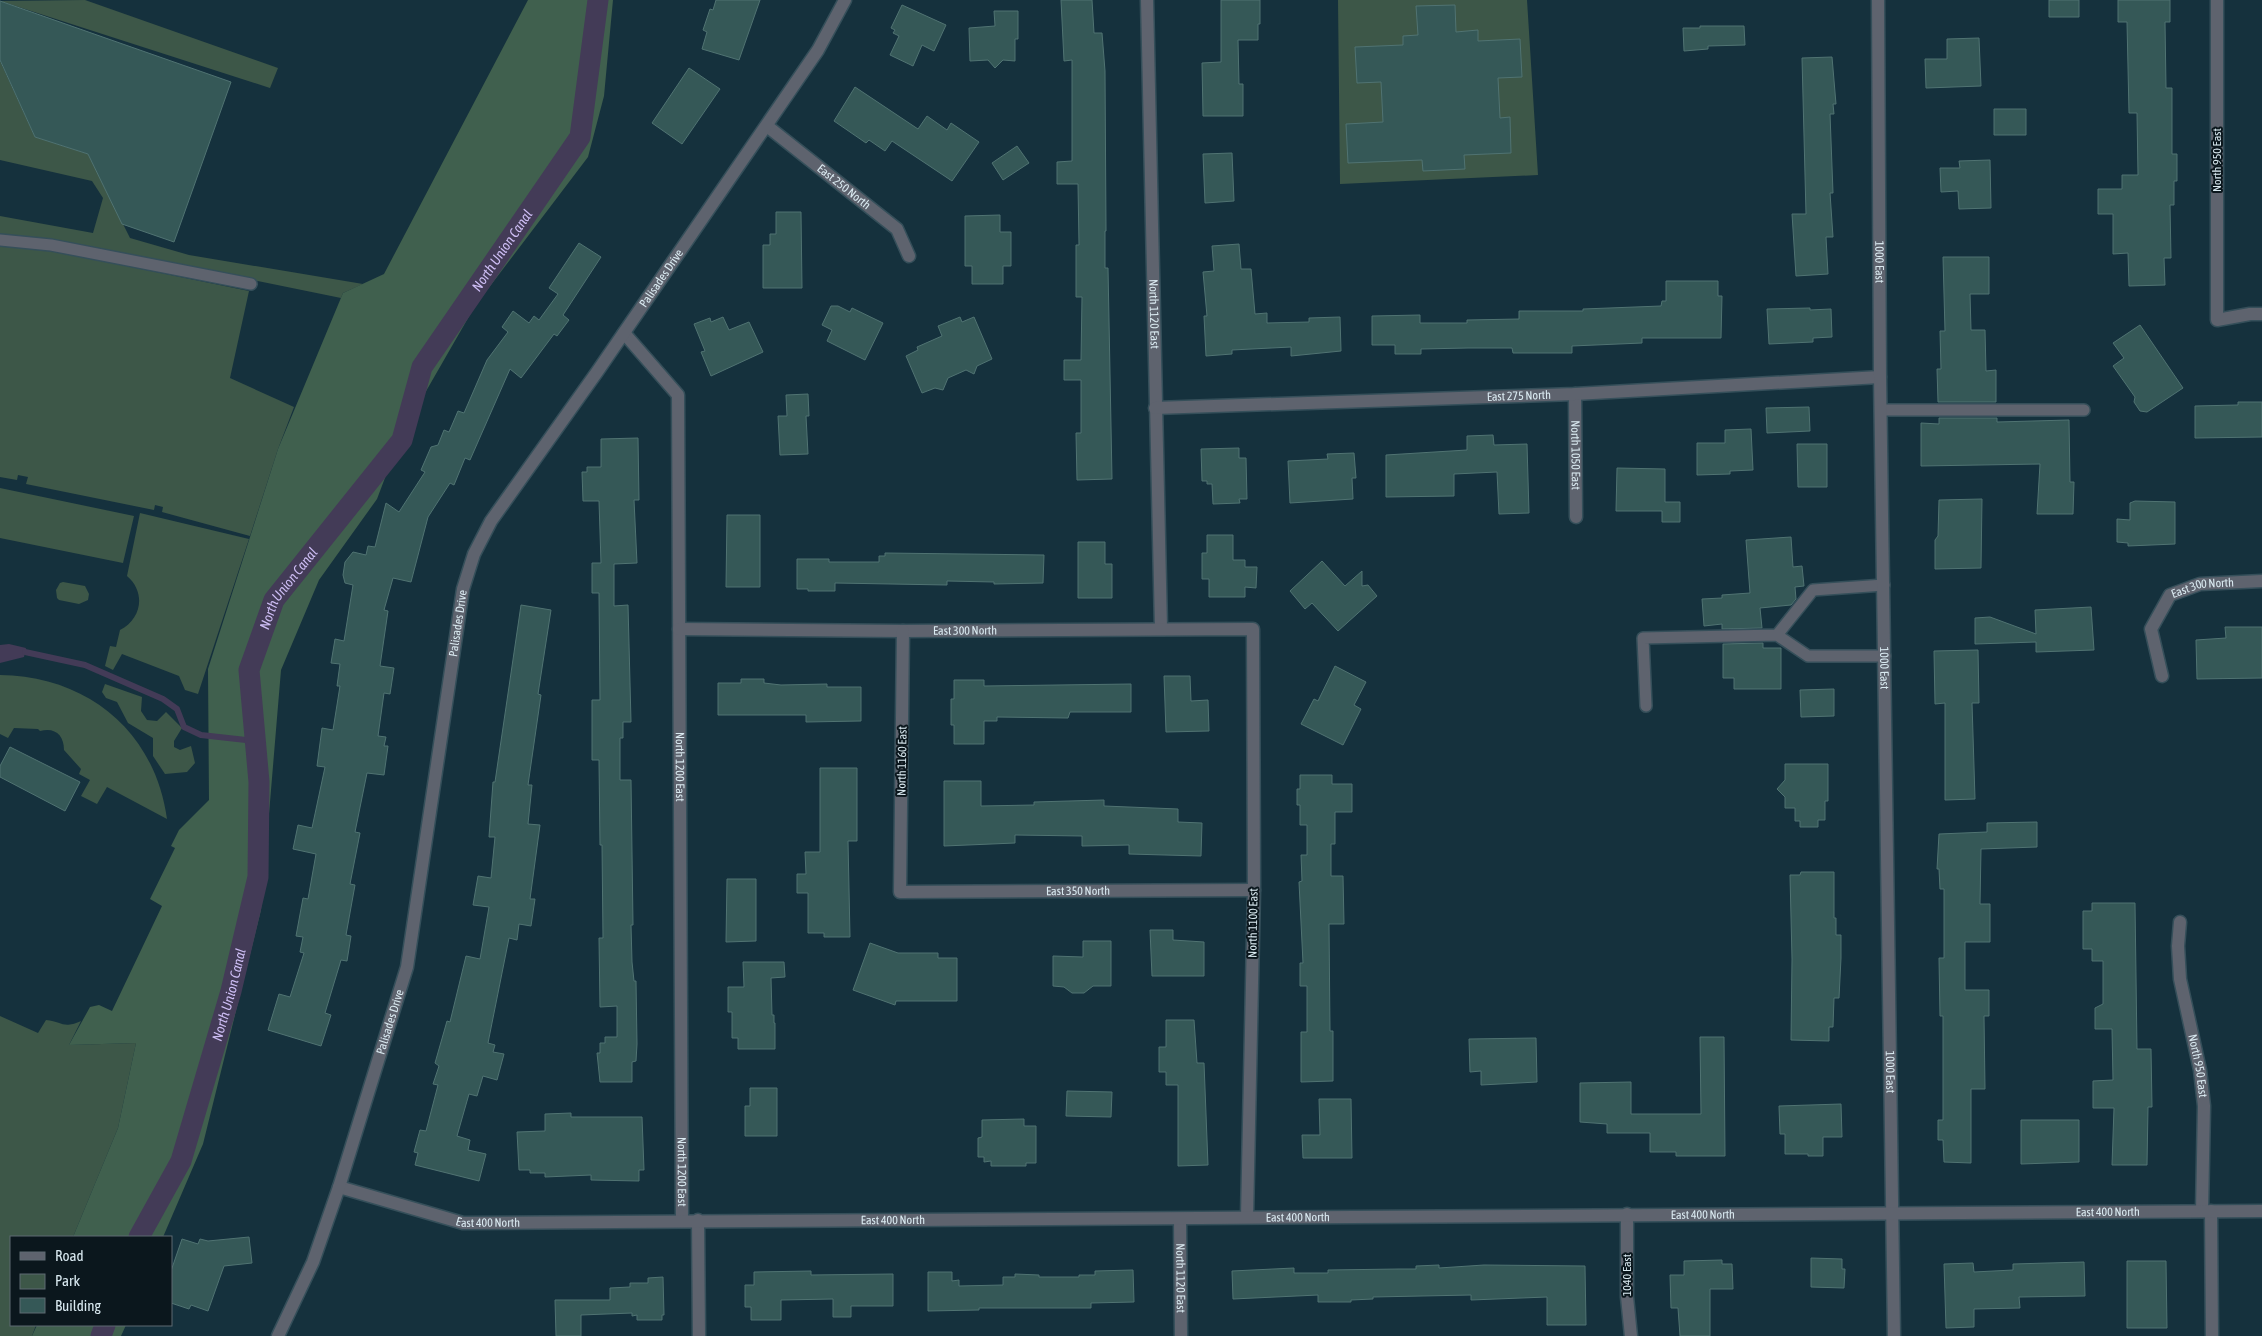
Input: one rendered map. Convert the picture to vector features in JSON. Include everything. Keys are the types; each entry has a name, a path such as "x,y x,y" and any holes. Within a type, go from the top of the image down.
{"street":[{"name":"Palisades Drive","path":"278,1336 313,1262 339,1188 407,967 463,589 474,554 491,521 624,333 818,50 845,0"},
{"name":"North 1120 East","path":"1147,0 1161,628"},
{"name":"1000 East","path":"1878,0 1880,377 1894,1336"},
{"name":"North 950 East","path":"2217,0 2218,320 2250,314 2262,314"},
{"name":"East 250 North","path":"767,126 897,228 909,256"},
{"name":"North 1200 East","path":"624,333 678,395 682,1221"},
{"name":"East 275 North","path":"1155,408 1575,394 1880,377"},
{"name":"North 1050 East","path":"1575,394 1576,517"},
{"name":"East 300 North","path":"2162,676 2151,629 2170,595 2200,584 2262,581"},
{"name":"East 300 North","path":"678,629 903,631 1161,628 1253,629"},
{"name":"North 1100 East","path":"1247,1217 1254,890 1253,629"},
{"name":"North 1160 East","path":"900,892 903,631"},
{"name":"East 350 North","path":"900,892 1254,890"},
{"name":"North 950 East","path":"2180,922 2178,946 2180,979 2200,1070 2204,1106 2206,1211 2212,1336"},
{"name":"East 400 North","path":"339,1188 463,1223 2262,1211"},
{"name":"1040 East","path":"1627,1214 1627,1297 1631,1336"},
{"name":"North 1120 East","path":"1180,1219 1181,1336"},
{"name":"North 1200 East","path":"698,1220 699,1336"}],"lane":[{"path":"0,240 79,250 251,284"},
{"path":"1881,410 2084,410"},
{"path":"1777,635 1813,590 1884,585"},
{"path":"1646,706 1643,638 1777,635 1808,656 1885,656"}],"green space":[{"path":"85,0 278,68 270,88 0,1"},
{"path":"528,0 613,0 604,96 588,157 475,306 402,433 377,499 319,580 281,670 261,910 203,1144 163,1236 73,1236 118,1128 136,1043 69,1045 90,1007 99,1005 112,1011 162,906 150,899 175,848 171,846 179,830 209,800 208,669 278,449 343,293 384,274"},
{"path":"1338,0 1527,0 1538,175 1340,184"},
{"path":"0,61 35,137 88,154 130,238 189,255 363,284 343,293 341,298 72,243 0,237 0,216 93,233 103,198 92,181 0,160"},
{"path":"0,245 53,251 249,291 230,378 294,407 278,449 250,536 162,512 163,507 155,505 154,510 26,484 28,477 18,475 17,480 0,477"},
{"path":"0,488 134,516 123,563 0,538"},
{"path":"140,513 249,539 198,694 185,690 179,676 122,654 113,670 105,666 110,646 116,647 120,630 133,619 139,605 137,590 127,576"},
{"path":"60,583 85,586 89,594 88,600 79,604 59,600 56,590"},
{"path":"0,675 32,678 61,686 88,698 112,714 132,735 148,760 160,788 167,819 107,787 97,804 81,796 90,780 79,774 81,769 64,750 64,745 58,733 50,730 40,731 38,729 14,728 8,738 0,734"},
{"path":"105,684 142,697 141,711 147,720 157,721 166,712 182,728 174,741 174,747 180,750 191,746 195,763 187,772 165,774 153,756 153,738 128,723 117,702 106,698 102,692"},
{"path":"0,1016 38,1033 46,1020 66,1025 81,1021 69,1045 136,1043 118,1128 73,1236 10,1236 10,1326 36,1326 32,1336 0,1336"},
{"path":"37,1326 126,1326 121,1336 32,1336"}],"shaded area":[{"path":"9,644 26,648 24,657 0,663 0,645"}],"building":[{"path":"716,0 760,0 739,60 702,49 707,32 703,30 710,9 713,10"},
{"path":"1061,0 1092,0 1094,33 1102,33 1105,71 1105,268 1108,268 1112,479 1077,480 1076,433 1081,433 1081,380 1064,380 1064,360 1081,360 1082,297 1076,297 1076,245 1079,245 1078,184 1057,184 1057,162 1072,161 1072,60 1064,61"},
{"path":"1221,0 1260,0 1258,40 1238,40 1239,84 1243,84 1243,116 1203,116 1202,63 1221,62"},
{"path":"2049,0 2079,0 2079,17 2049,17"},
{"path":"2118,0 2170,0 2170,22 2165,22 2166,88 2172,88 2172,154 2177,154 2177,181 2174,181 2174,205 2170,205 2171,258 2164,258 2165,285 2129,286 2128,253 2113,254 2113,214 2098,214 2098,189 2122,189 2122,175 2138,175 2137,113 2129,113 2127,22 2118,22"},
{"path":"0,1 231,82 174,242 122,224 88,154 35,137 0,60"},
{"path":"902,5 946,25 934,51 922,45 913,66 890,55 899,36 893,33 895,30 891,28"},
{"path":"1455,5 1456,32 1478,30 1478,41 1520,39 1522,77 1498,78 1500,118 1510,117 1511,153 1464,155 1465,169 1423,171 1422,160 1348,163 1346,124 1383,122 1381,82 1357,83 1355,47 1403,45 1403,36 1418,35 1416,6"},
{"path":"994,11 1018,11 1018,39 1015,39 1015,61 1003,60 995,68 988,60 970,61 969,28 995,26"},
{"path":"1700,26 1744,26 1745,45 1708,46 1708,49 1684,51 1683,28 1700,28"},
{"path":"1979,38 1981,86 1926,88 1925,59 1947,59 1947,39"},
{"path":"1832,57 1836,104 1833,104 1834,114 1830,114 1833,193 1830,193 1833,237 1826,237 1828,274 1796,276 1792,214 1806,214 1802,58"},
{"path":"689,68 720,89 682,144 652,123"},
{"path":"855,87 918,129 927,116 947,130 951,123 979,142 952,181 892,141 885,151 869,140 866,143 834,121"},
{"path":"1994,109 2026,109 2026,135 1994,135"},
{"path":"1017,146 1029,163 1003,180 992,163"},
{"path":"1232,153 1234,201 1205,203 1203,154"},
{"path":"1990,160 1991,208 1959,209 1958,191 1941,192 1940,168 1960,168 1959,161"},
{"path":"776,212 801,212 802,288 763,288 763,245 770,245 770,234 776,234"},
{"path":"1000,215 1000,232 1011,232 1011,266 1003,266 1003,284 972,284 972,266 965,266 965,216"},
{"path":"579,243 601,257 563,315 569,320 557,336 554,334 521,378 510,369 470,460 465,458 454,485 450,483 428,517 411,582 393,578 384,610 388,611 380,666 394,668 390,694 384,693 378,736 386,737 384,746 388,746 384,775 367,773 355,832 360,833 350,884 355,885 346,935 351,936 347,961 341,960 325,1013 331,1015 321,1046 268,1030 279,994 290,997 304,953 300,952 303,937 296,936 303,898 308,899 316,854 293,849 298,825 312,828 325,767 317,766 322,728 333,730 340,686 337,686 340,664 331,663 335,639 344,641 353,585 345,583 343,575 345,562 353,552 366,555 368,546 375,547 386,503 399,512 425,472 421,470 431,447 438,445 444,430 449,432 458,411 464,413 487,360 508,332 502,327 513,311 529,323 534,316 539,320 558,294 549,288"},
{"path":"1239,244 1241,269 1251,269 1255,314 1267,313 1267,323 1309,322 1309,318 1340,317 1341,351 1291,356 1291,347 1232,350 1232,354 1206,356 1204,316 1207,316 1203,272 1214,271 1212,246"},
{"path":"1943,257 1989,257 1989,294 1970,294 1971,330 1985,330 1986,371 1996,370 1996,402 1938,402 1937,369 1941,369 1940,331 1945,331"},
{"path":"1666,281 1718,281 1718,296 1722,296 1721,338 1642,338 1642,343 1572,346 1572,353 1513,353 1512,348 1468,348 1421,349 1421,354 1395,354 1395,345 1372,345 1372,316 1420,315 1420,323 1467,323 1467,320 1519,319 1519,311 1583,311 1583,309 1661,306 1662,301 1666,301"},
{"path":"831,306 838,306 850,312 852,308 883,323 865,360 827,341 832,330 822,325"},
{"path":"1810,308 1810,310 1831,309 1832,337 1813,338 1813,342 1769,344 1767,309"},
{"path":"723,317 729,330 749,322 763,352 711,376 701,352 705,351 694,324 710,318 711,322"},
{"path":"960,317 962,322 974,317 992,359 977,366 974,374 966,370 948,378 943,390 935,388 922,393 906,356 918,350 917,347 942,336 938,326"},
{"path":"2140,325 2183,388 2147,412 2140,411 2134,402 2135,397 2113,366 2124,358 2113,343"},
{"path":"808,394 809,416 806,416 808,454 780,455 778,416 787,416 786,395"},
{"path":"2238,402 2262,402 2262,437 2195,438 2195,406 2238,405"},
{"path":"1809,407 1810,431 1767,433 1766,408"},
{"path":"1939,418 1997,418 1997,422 2069,420 2070,482 2074,482 2073,514 2037,514 2040,464 1921,466 1921,423 1939,424"},
{"path":"1751,429 1753,470 1730,471 1730,474 1697,475 1697,443 1725,443 1725,430"},
{"path":"1493,435 1494,445 1527,444 1529,513 1499,514 1497,472 1454,474 1454,496 1386,497 1386,455 1467,450 1467,436"},
{"path":"638,438 639,500 634,500 637,563 614,564 614,606 628,605 631,722 623,722 623,738 620,738 620,780 631,780 633,925 631,925 632,962 634,981 636,981 636,1061 632,1062 632,1082 600,1082 597,1053 600,1053 600,1043 605,1043 605,1037 617,1037 617,1006 600,1007 599,938 603,938 602,845 600,845 599,760 592,760 592,700 600,700 599,593 592,593 592,563 601,563 599,501 583,501 582,472 587,472 587,467 601,467 601,439"},
{"path":"1797,444 1827,444 1827,487 1798,487"},
{"path":"1239,448 1239,458 1246,458 1247,499 1239,499 1240,503 1213,504 1212,484 1202,481 1201,449"},
{"path":"1354,453 1356,478 1352,478 1353,499 1290,503 1288,461 1328,459 1327,454"},
{"path":"1617,468 1665,469 1665,502 1680,502 1680,522 1662,522 1662,511 1616,511"},
{"path":"1982,499 1981,568 1935,569 1935,540 1938,536 1939,500"},
{"path":"2135,501 2175,502 2175,544 2128,546 2128,543 2117,542 2117,519 2130,520 2130,503"},
{"path":"727,515 760,515 760,587 726,587"},
{"path":"1207,535 1233,535 1233,560 1245,560 1245,567 1257,567 1256,588 1245,587 1245,597 1209,597 1209,579 1202,579 1202,553 1207,553"},
{"path":"1791,537 1793,567 1802,566 1804,586 1795,587 1796,599 1791,605 1760,608 1762,628 1722,629 1722,624 1704,626 1702,599 1750,593 1746,540"},
{"path":"1078,542 1105,542 1105,564 1112,564 1112,598 1078,598"},
{"path":"885,553 1044,555 1043,583 994,584 994,582 947,581 947,585 835,583 835,591 797,589 797,559 829,559 829,562 879,562 879,556 885,556"},
{"path":"1322,561 1345,586 1362,571 1362,586 1368,585 1377,596 1338,631 1312,603 1305,609 1290,591"},
{"path":"521,605 551,610 538,694 541,695 528,785 532,785 528,824 540,825 530,899 535,899 531,926 519,924 517,940 509,938 488,1043 495,1045 493,1052 504,1054 497,1080 483,1076 477,1096 469,1094 457,1136 470,1140 468,1150 486,1154 479,1181 415,1165 418,1153 414,1152 420,1130 426,1131 438,1085 433,1084 439,1066 435,1063 447,1021 450,1022 466,956 480,959 489,907 473,905 478,876 491,878 495,837 489,837 493,782 495,782"},
{"path":"2091,607 2094,650 2036,652 2036,642 1975,644 1975,618 1990,617 2036,634 2035,610"},
{"path":"2225,627 2262,627 2262,678 2197,679 2196,640 2226,638"},
{"path":"1763,643 1763,648 1781,648 1781,689 1734,689 1734,678 1723,678 1723,644"},
{"path":"1978,650 1979,703 1972,703 1975,799 1945,800 1945,703 1935,704 1934,651"},
{"path":"1335,666 1366,682 1354,705 1361,709 1343,745 1301,724 1314,699 1318,701"},
{"path":"1164,676 1190,676 1191,701 1208,700 1209,731 1166,732"},
{"path":"741,679 764,679 764,683 781,685 827,684 827,687 861,687 861,721 806,722 806,715 718,715 718,683 741,683"},
{"path":"954,680 984,680 984,686 1131,684 1131,712 1070,712 1068,718 997,717 997,721 984,721 984,744 954,744 954,725 951,725 951,699 954,699"},
{"path":"1834,689 1834,716 1801,717 1800,690"},
{"path":"10,747 80,782 65,811 0,777 0,766"},
{"path":"1785,764 1828,764 1828,801 1825,801 1825,820 1818,820 1818,827 1800,827 1800,821 1795,821 1795,808 1785,808 1785,797 1777,789 1785,780"},
{"path":"820,768 857,768 857,841 848,841 850,937 824,937 824,933 808,933 808,893 797,893 797,874 806,874 805,852 820,852"},
{"path":"1300,775 1332,775 1332,784 1352,784 1352,812 1335,812 1335,844 1331,844 1331,876 1343,876 1344,924 1329,924 1330,1031 1333,1031 1333,1081 1301,1082 1301,1032 1307,1032 1307,986 1300,986 1300,963 1303,963 1299,882 1302,881 1301,855 1307,855 1307,825 1300,825 1300,805 1297,805 1297,789 1300,789"},
{"path":"944,781 981,781 981,806 1034,805 1034,802 1104,800 1104,806 1178,809 1178,822 1202,823 1201,856 1129,854 1129,845 1082,846 1082,836 1015,835 1015,843 944,846"},
{"path":"2037,822 2037,847 1981,849 1980,904 1990,904 1990,942 1965,942 1965,990 1989,990 1989,1016 1984,1016 1985,1089 1971,1089 1971,1163 1944,1162 1943,1140 1938,1140 1938,1120 1943,1120 1943,1016 1940,1016 1939,958 1944,958 1944,889 1940,889 1939,869 1937,869 1939,834 1987,832 1987,823"},
{"path":"1801,872 1834,872 1834,918 1836,918 1836,935 1841,935 1841,958 1839,998 1834,998 1833,1027 1829,1027 1829,1041 1791,1040 1790,875 1800,875"},
{"path":"727,879 756,879 756,941 726,942"},
{"path":"2092,903 2135,903 2137,1049 2151,1049 2152,1107 2148,1107 2147,1165 2112,1165 2114,1108 2093,1108 2093,1081 2113,1080 2112,1029 2095,1029 2095,1008 2103,1004 2103,961 2092,961 2092,949 2083,949 2083,911 2092,911"},
{"path":"1150,930 1173,930 1173,940 1204,942 1204,976 1152,976"},
{"path":"1083,941 1111,941 1111,986 1093,986 1084,993 1072,993 1064,987 1053,986 1053,956 1083,957"},
{"path":"870,943 898,953 938,953 938,958 957,958 957,1001 896,1001 895,1005 853,990"},
{"path":"743,962 784,962 785,977 771,978 775,1049 738,1049 738,1038 732,1038 732,1012 728,1012 728,987 744,987"},
{"path":"1166,1020 1194,1020 1197,1063 1204,1063 1208,1165 1178,1166 1178,1085 1166,1085 1166,1072 1159,1072 1159,1047 1166,1047"},
{"path":"1700,1037 1724,1037 1725,1156 1676,1156 1676,1152 1650,1152 1650,1133 1607,1133 1607,1124 1580,1122 1580,1083 1631,1082 1631,1114 1701,1114"},
{"path":"1536,1038 1537,1082 1481,1085 1481,1071 1470,1072 1469,1039"},
{"path":"750,1088 777,1088 777,1136 745,1136 745,1106 750,1106"},
{"path":"1067,1091 1112,1092 1111,1117 1066,1116"},
{"path":"1319,1099 1351,1099 1352,1158 1303,1158 1302,1135 1320,1135"},
{"path":"1841,1104 1842,1137 1823,1137 1823,1156 1785,1154 1785,1134 1780,1134 1779,1106"},
{"path":"571,1113 571,1117 642,1117 644,1170 639,1170 639,1181 591,1180 591,1175 545,1177 545,1173 530,1173 530,1170 519,1170 517,1132 545,1131 545,1114"},
{"path":"1024,1119 1024,1126 1036,1126 1036,1163 1026,1163 1026,1166 991,1166 991,1161 984,1162 984,1157 978,1157 978,1138 982,1137 982,1120"},
{"path":"2021,1120 2079,1120 2079,1162 2021,1164"},
{"path":"249,1237 252,1263 224,1266 208,1311 191,1305 189,1309 172,1303 172,1268 182,1239 198,1244 200,1239 208,1241"},
{"path":"1811,1258 1842,1259 1842,1269 1845,1269 1844,1288 1811,1287"},
{"path":"1722,1260 1722,1264 1732,1264 1733,1289 1710,1289 1710,1336 1680,1336 1678,1308 1671,1308 1670,1275 1684,1275 1684,1261"},
{"path":"2127,1261 2166,1261 2167,1328 2127,1328"},
{"path":"2084,1262 2085,1296 2019,1297 2020,1308 1974,1309 1974,1327 1946,1328 1944,1264 1973,1263 1974,1272 2013,1270 2013,1264"},
{"path":"1439,1265 1439,1268 1484,1265 1585,1266 1586,1325 1547,1325 1547,1297 1471,1300 1471,1295 1373,1297 1373,1299 1351,1300 1351,1302 1318,1302 1318,1295 1233,1299 1232,1271 1294,1268 1294,1273 1328,1273 1328,1270 1416,1269 1416,1266"},
{"path":"1133,1270 1134,1302 1091,1303 1091,1308 979,1308 979,1310 928,1311 928,1272 952,1272 952,1281 959,1280 959,1286 1003,1285 1003,1277 1015,1277 1015,1274 1039,1275 1039,1277 1079,1277 1079,1275 1095,1275 1095,1271"},
{"path":"811,1271 811,1275 893,1274 893,1306 851,1306 851,1317 833,1317 833,1299 781,1300 781,1320 751,1320 751,1307 745,1307 745,1285 754,1285 754,1272"},
{"path":"663,1277 664,1315 662,1315 662,1320 637,1320 637,1315 632,1316 632,1313 581,1315 581,1336 556,1336 555,1300 610,1300 610,1288 630,1287 630,1283 648,1283 648,1278"}],"waterway":[{"name":"North Union Canal","path":"140,1236 181,1161 231,991 258,877 259,782 249,670 274,600 402,440 422,367 580,137 598,0"},
{"path":"25,652 85,665 163,699 177,709 184,727 201,735 255,741"},
{"name":"North Union Canal","path":"101,1336 105,1326"}]}
